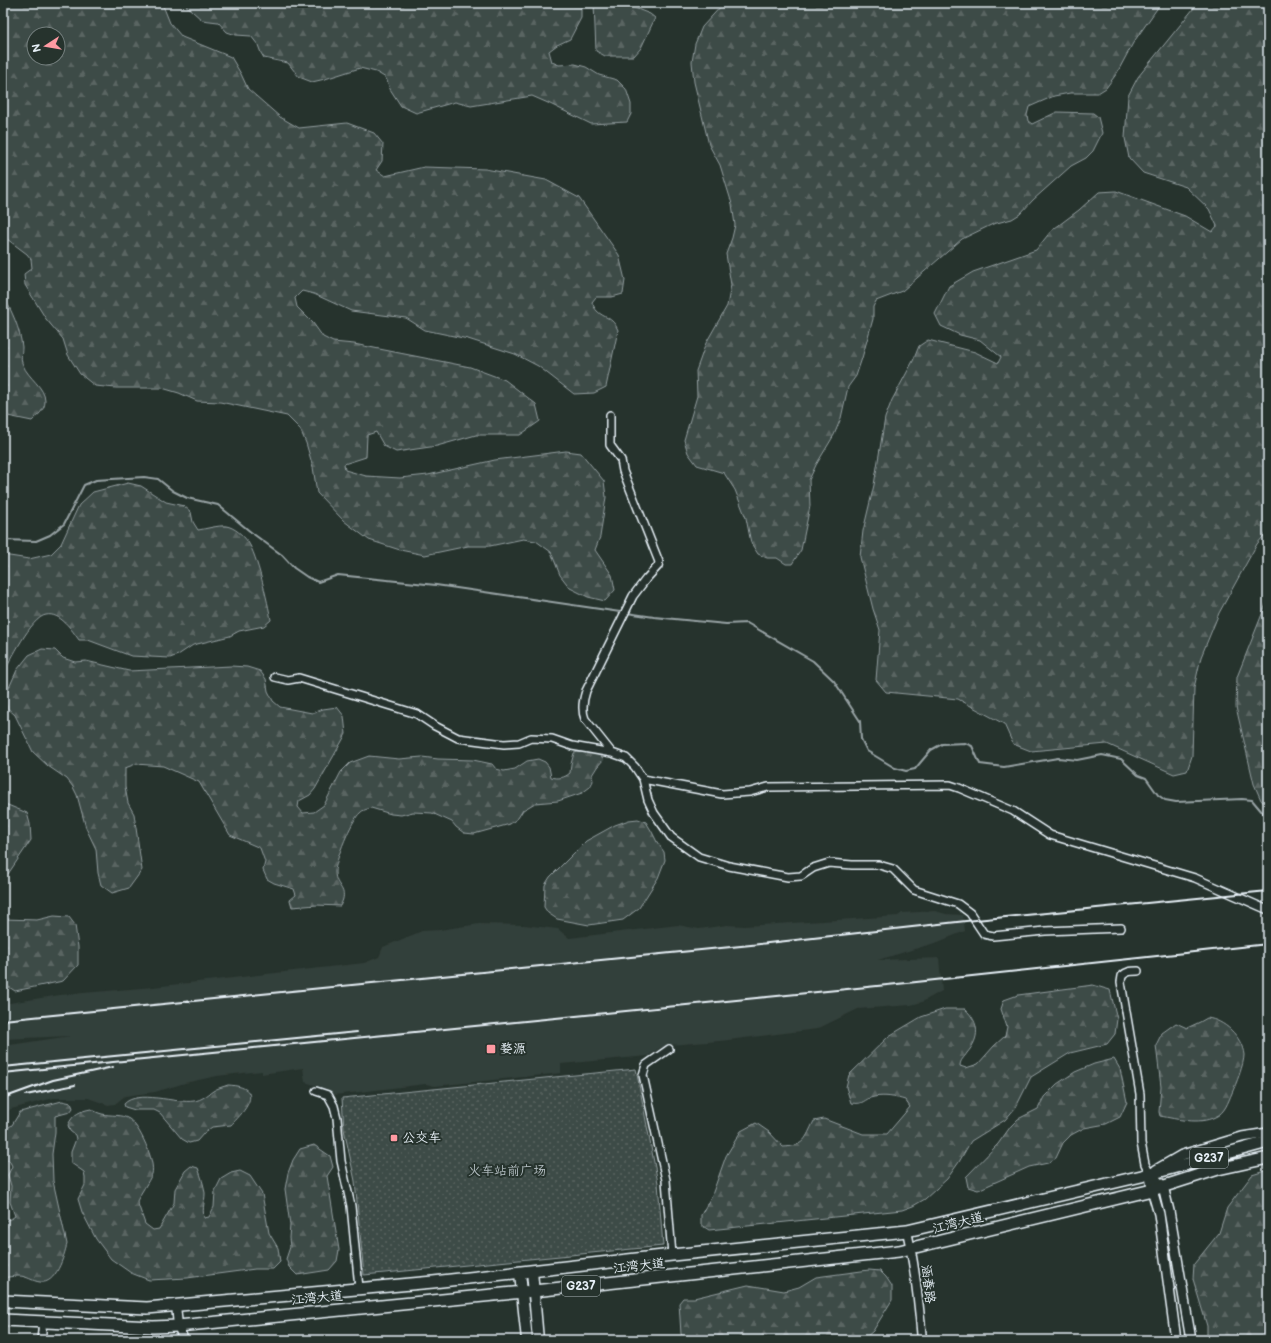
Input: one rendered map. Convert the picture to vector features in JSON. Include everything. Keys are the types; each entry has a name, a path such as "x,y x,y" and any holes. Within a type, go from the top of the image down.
{"highway":[{"name":"江湾大道","path":"3,1302 147,1308 532,1272 672,1255 907,1231 1150,1174 1268,1142"},
{"name":"江湾大道","path":"3,1320 153,1327 178,1326 529,1292 891,1252 1152,1190 1218,1169 1268,1158"}],"main road":[{"path":"1150,1174 1182,1155 1242,1137 1268,1133"},
{"path":"1150,1174 1163,1186 1169,1211 1191,1340"},
{"path":"1150,1174 1152,1190 1159,1214 1176,1340"},
{"path":"528,1340 529,1292 532,1272"},
{"path":"520,1273 529,1292 538,1340"}],"street":[{"path":"610,415 610,444 621,460 623,471 659,562 658,566 633,596 583,700 582,709 585,719 612,753"},
{"path":"275,677 288,680 299,678 417,714 435,726 458,738 504,744 519,743 531,738 552,740 572,746 612,753 626,758 635,767 643,779 648,800 654,814 671,837 699,857 713,862 788,877 801,876 813,868 829,863 852,865 879,864 892,869 914,890 958,904 970,913 984,934 993,936 1045,931 1121,928"},
{"path":"643,779 722,794 750,792 768,787 950,785 1013,811 1050,835 1195,878 1268,910"},
{"path":"1138,971 1131,971 1124,974 1121,982 1140,1094 1141,1143 1145,1164 1150,1174"},
{"path":"669,1049 646,1065 643,1075 666,1180 672,1255"},
{"path":"316,1091 328,1095 335,1109 341,1161 351,1206 359,1288"},
{"name":"涵春路","path":"907,1231 911,1248 922,1340"},
{"path":"176,1305 178,1326 184,1340"},
{"path":"41,1340 43,1322"}],"shaded area":[{"path":"935,911 946,914 963,915 965,931 938,942 878,960 939,958 942,991 922,1002 911,1005 858,1009 817,1029 720,1041 670,1045 660,1048 648,1056 561,1064 561,1073 435,1086 426,1084 334,1095 326,1089 305,1082 303,1068 262,1074 262,1071 217,1076 185,1083 155,1092 125,1096 115,1104 108,1105 88,1098 54,1098 11,1109 3,1114 3,1046 70,1036 3,1039 3,1004 60,995 153,987 364,963 379,957 383,947 422,931 479,924 524,925 558,929 569,938 678,925 699,929 727,925 744,926 898,916 902,913"}],"green space":[{"path":"3,3 162,3 170,23 182,37 231,57 248,89 280,117 299,128 347,123 374,133 383,144 382,161 376,170 385,176 424,167 485,169 546,180 579,198 619,255 625,280 623,294 612,297 596,297 592,302 597,311 611,320 616,325 618,330 606,387 594,393 574,394 538,366 515,354 468,339 425,330 406,318 351,311 314,294 302,291 295,298 297,307 313,323 323,337 333,342 354,344 470,367 505,380 536,404 540,421 520,435 476,435 437,446 396,452 384,446 376,432 367,435 366,457 344,464 345,470 366,476 400,478 428,475 495,460 566,451 581,453 604,481 606,497 600,537 595,550 612,575 615,590 605,601 588,597 570,588 560,575 551,552 536,541 523,539 490,546 468,546 425,555 400,550 369,540 344,521 317,493 313,467 306,443 300,429 287,416 220,402 197,401 179,393 162,388 116,388 95,386 80,374 68,355 63,339 46,319 25,285 24,274 32,268 31,259 27,254 3,236"},
{"path":"183,3 584,3 581,7 581,18 570,39 557,45 549,51 552,62 559,65 575,64 586,67 599,75 617,80 626,89 631,104 631,114 627,122 591,124 532,96 471,106 455,102 416,113 401,106 390,89 386,78 376,72 360,68 312,82 299,77 288,63 264,58 258,45 251,36 236,35 227,32 218,22 202,20"},
{"path":"594,3 622,3 650,14 655,18 641,48 634,56 605,56 596,51"},
{"path":"724,3 1161,3 1133,43 1117,73 1106,88 1098,93 1070,93 1054,96 1029,107 1027,115 1028,121 1032,124 1057,112 1093,113 1098,117 1102,133 1093,151 1086,158 1071,166 1033,200 1020,214 1012,219 993,224 962,239 902,291 876,301 873,307 873,319 862,358 856,376 848,387 841,418 834,435 809,480 810,506 801,550 792,564 786,564 777,558 767,558 758,554 751,543 746,518 735,490 724,473 697,465 688,453 684,440 697,396 696,371 706,343 727,306 731,285 726,254 735,225 732,204 720,165 709,145 694,82 692,62 695,44 702,27"},
{"path":"1198,3 1268,3 1268,531 1257,544 1219,613 1201,657 1194,688 1192,756 1187,771 1174,774 1107,744 1031,751 1013,744 1004,724 958,699 886,692 876,680 880,630 873,609 860,557 863,531 874,485 885,418 892,400 913,361 919,346 928,340 975,352 998,363 1001,357 980,340 960,335 941,326 935,314 949,286 973,272 1036,250 1051,231 1079,210 1099,192 1116,191 1185,216 1212,232 1217,226 1209,209 1186,187 1143,173 1129,158 1125,138 1128,96 1138,77"},
{"path":"3,295 19,333 22,347 22,363 25,370 42,391 44,396 44,407 32,421 3,415"},
{"path":"128,483 141,486 166,502 184,506 191,512 193,522 198,530 226,526 241,534 248,542 255,557 265,591 271,620 264,626 239,631 230,636 193,645 178,655 170,658 131,656 88,640 79,640 61,619 56,616 46,615 34,623 28,631 3,674 3,555 29,559 51,554 61,544 79,505 93,492"},
{"path":"1268,599 1268,808 1261,800 1254,784 1236,707 1237,677"},
{"path":"42,649 55,650 63,658 75,662 86,661 129,671 231,666 247,667 260,671 266,679 268,691 273,701 280,707 312,713 323,709 337,707 344,716 346,734 315,789 310,795 299,801 298,807 303,813 314,812 324,805 341,772 350,763 369,756 399,759 422,757 473,760 492,764 496,769 504,771 515,769 527,761 538,759 545,762 549,767 551,777 556,778 561,778 570,773 574,753 590,753 598,755 604,759 592,775 593,781 590,787 582,793 558,801 535,803 523,810 518,818 510,824 474,834 464,833 452,822 432,813 413,812 401,815 391,814 371,808 364,810 357,817 349,831 336,867 335,872 337,882 343,892 343,900 340,906 317,905 292,907 290,900 296,895 294,889 274,883 267,879 263,870 265,862 260,848 230,835 199,782 163,766 136,764 125,768 125,787 128,803 134,814 142,870 129,888 112,893 101,885 98,873 96,849 86,828 77,795 73,787 67,779 48,766 33,752 15,715 3,704 17,670 29,655"},
{"path":"3,803 27,813 30,824 31,840 8,874 3,878"},
{"path":"638,819 646,822 664,852 665,860 658,878 639,908 623,920 589,925 557,919 548,913 544,907 545,885 550,877 586,841 615,825 629,820"},
{"path":"54,916 69,917 75,925 78,947 78,965 63,981 15,991 3,983 3,919 37,920"},
{"path":"1093,985 1110,990 1117,1019 1115,1034 1107,1044 1070,1053 1031,1077 1016,1107 1005,1120 971,1141 947,1179 925,1199 902,1210 709,1230 701,1225 701,1215 712,1195 726,1156 741,1131 756,1123 769,1132 783,1147 800,1143 806,1137 814,1121 824,1119 863,1134 887,1134 910,1107 905,1100 882,1096 870,1098 862,1103 851,1103 846,1087 849,1075 889,1036 921,1017 945,1009 965,1009 970,1014 976,1025 976,1036 974,1042 962,1059 960,1066 966,1068 978,1064 1005,1036 1007,1027 1001,1009 1004,1000 1018,995"},
{"path":"1207,1018 1220,1022 1231,1030 1240,1041 1243,1048 1243,1063 1228,1103 1221,1113 1202,1121 1188,1121 1160,1116 1161,1087 1156,1045 1162,1033 1176,1023 1187,1028"},
{"path":"1114,1059 1120,1069 1127,1102 1120,1117 1106,1124 1084,1128 1071,1135 1063,1143 1056,1158 1048,1163 1029,1167 978,1190 968,1187 966,1177 998,1144 1018,1119 1038,1109 1044,1097 1057,1084 1075,1072 1094,1064"},
{"name":"火车站前广场","path":"636,1069 658,1183 663,1246 364,1275 355,1181 344,1129 342,1098"},
{"path":"228,1085 246,1090 249,1094 247,1106 231,1125 212,1127 197,1141 189,1143 182,1139 160,1113 154,1110 135,1110 125,1107 124,1104 130,1100 148,1097 194,1101 216,1089"},
{"path":"62,1101 71,1103 73,1108 70,1112 55,1116 55,1132 52,1154 53,1181 67,1244 64,1255 55,1274 46,1282 40,1282 22,1276 3,1278 3,1222 15,1216 10,1202 11,1186 8,1175 12,1166 9,1160 3,1160 3,1131 12,1125 20,1112"},
{"path":"91,1109 102,1114 126,1117 137,1128 146,1144 153,1168 152,1174 137,1201 145,1224 153,1230 159,1229 174,1203 175,1189 185,1171 191,1166 198,1168 203,1184 205,1193 203,1211 204,1218 209,1217 214,1207 215,1191 221,1179 231,1173 240,1171 250,1176 262,1194 269,1233 278,1248 280,1262 273,1269 255,1269 187,1278 149,1280 131,1273 111,1259 96,1239 82,1212 78,1199 85,1185 84,1172 71,1163 71,1152 76,1139 75,1135 70,1131 68,1125 72,1118 77,1114"},
{"path":"314,1145 330,1156 333,1167 327,1176 339,1250 337,1261 329,1270 297,1275 289,1267 286,1259 290,1247 290,1225 285,1189 288,1173 293,1160 300,1149"},
{"path":"1268,1170 1268,1340 1207,1340 1207,1326 1193,1279 1194,1264 1219,1233 1227,1208 1252,1175"},
{"path":"869,1270 880,1271 886,1277 892,1286 892,1300 873,1331 865,1338 865,1340 685,1340 681,1334 679,1303 683,1298 694,1298 748,1285 784,1291 799,1287 816,1277"}],"waterway":[{"path":"3,540 36,541 50,535 64,524 84,485 96,480 144,477 158,479 173,491 187,498 218,505 282,555 294,568 307,577 318,582 338,575 436,585 654,617 726,624 747,623 813,661 834,681 860,721 861,739 867,751 895,768 906,771 915,769 931,750 942,744 965,743 972,746 980,764 1004,767 1058,758 1077,760 1102,755 1121,759 1138,775 1146,778 1158,795 1165,800 1176,802 1242,799 1252,800 1268,819"}],"railway":[{"path":"3,1020 751,945 966,921 1268,891"},
{"path":"3,1073 907,983 1268,944"},
{"path":"3,1067 357,1032"},
{"path":"3,1098 53,1080 113,1067"},
{"path":"26,1095 75,1085"}],"place":[{"name":"婺源","path":"491,1049"},
{"name":"公交车","path":"394,1138"}]}
